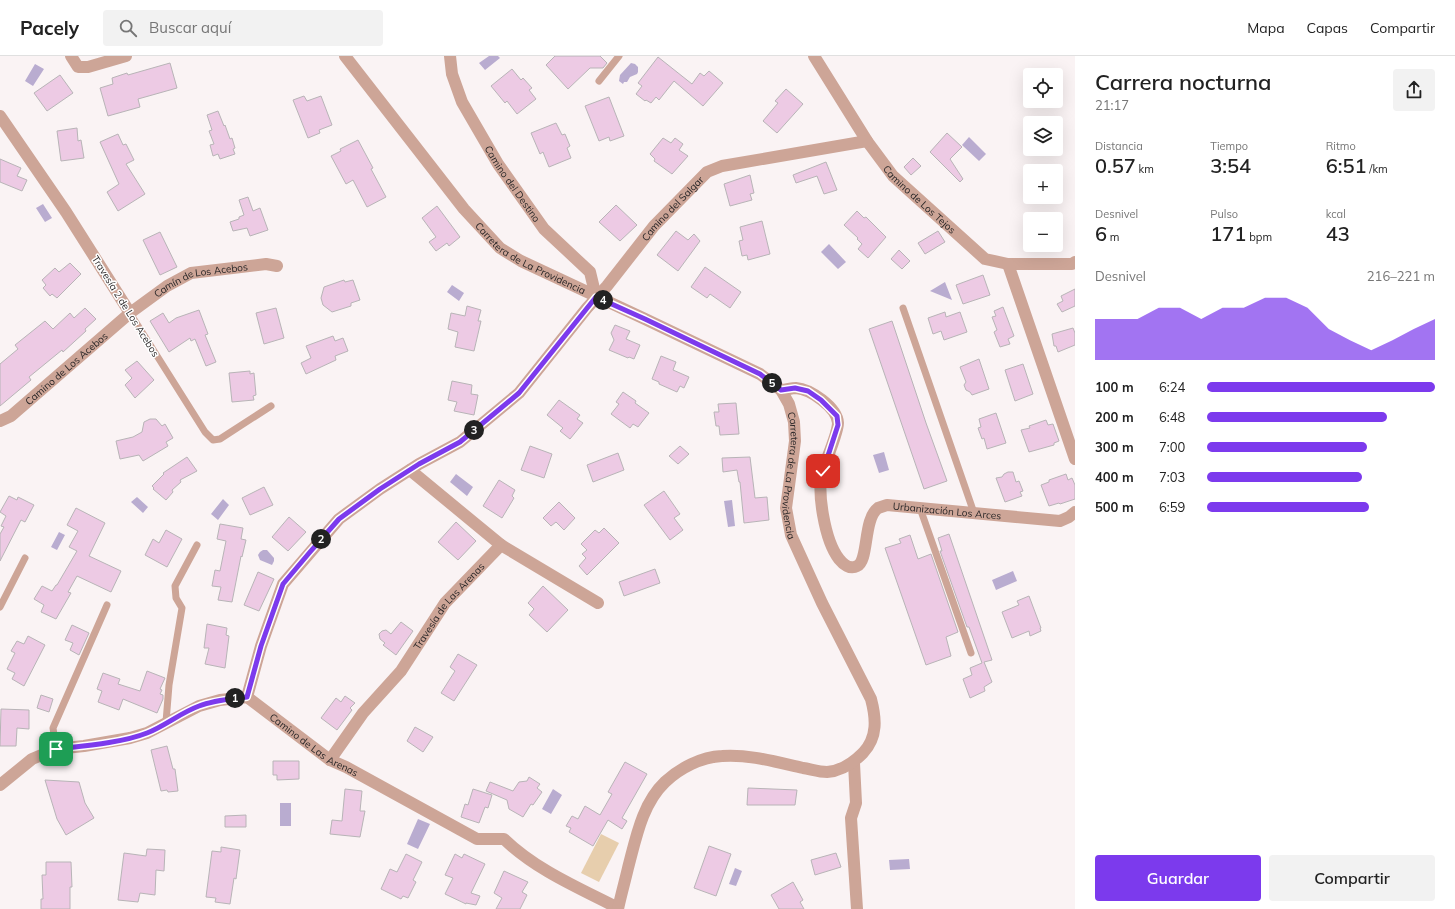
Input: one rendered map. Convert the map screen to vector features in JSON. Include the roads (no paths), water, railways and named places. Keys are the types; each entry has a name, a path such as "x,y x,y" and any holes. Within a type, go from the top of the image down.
{"street":[{"path":"70,56 78,67 88,68 126,56"},
{"name":"Carretera de La Providencia","path":"344,56 464,209 500,248 521,261 596,297 634,313 760,374 781,390 789,404 794,422 795,441 786,508 791,535 822,603 871,699 875,715 874,732 868,747 854,763 841,769 826,772 746,756 720,756 699,760 678,772 664,783 653,796 643,815 618,909"},
{"name":"Camino del Destino","path":"450,56 452,74 462,102 498,164 544,229 590,272 596,297"},
{"name":"Camino de Los Tejos","path":"814,56 867,141 893,176 985,259 1008,264 1072,264 1075,262"},
{"name":"Travesía 2 de Los Acebos","path":"0,116 66,212 130,313"},
{"name":"Camino del Salgar","path":"247,697 261,646 283,584 339,519 380,489 460,442 519,393 654,226 707,172 722,166 867,141"},
{"name":"Camín de Los Acebos","path":"130,313 167,286 191,273 266,264 278,266"},
{"path":"1008,264 1075,458"},
{"name":"Camino de Los Acebos","path":"0,421 11,416 130,313"},
{"name":"Urbanización Los Arces","path":"781,390 795,388 808,391 821,400 837,416 838,425 823,471 821,493 823,518 833,548 843,564 849,567 857,567 862,562 869,524 878,508 887,505 1060,521 1069,517 1075,512"},
{"path":"410,470 501,544 598,603"},
{"name":"Travesía de Las Arenas","path":"330,760 363,713 401,671 445,603 501,544"},
{"path":"0,785 32,759 56,749 130,738 147,733 199,706 220,700 247,697"},
{"name":"Camino de Las Arenas","path":"247,697 330,760 477,839 504,839 518,852 559,877 618,909"},
{"path":"854,763 856,803 851,818 857,909"}],"lane":[{"path":"599,81 619,56"},
{"path":"903,308 974,513"},
{"name":"Travesía 2 de Los Acebos","path":"130,313 206,432 213,440 220,439 271,406"},
{"path":"920,508 971,653"},
{"path":"166,722 169,685 182,608 176,598 175,586 197,545"},
{"path":"0,607 25,558"},
{"path":"56,749 53,728 107,605"}]}
